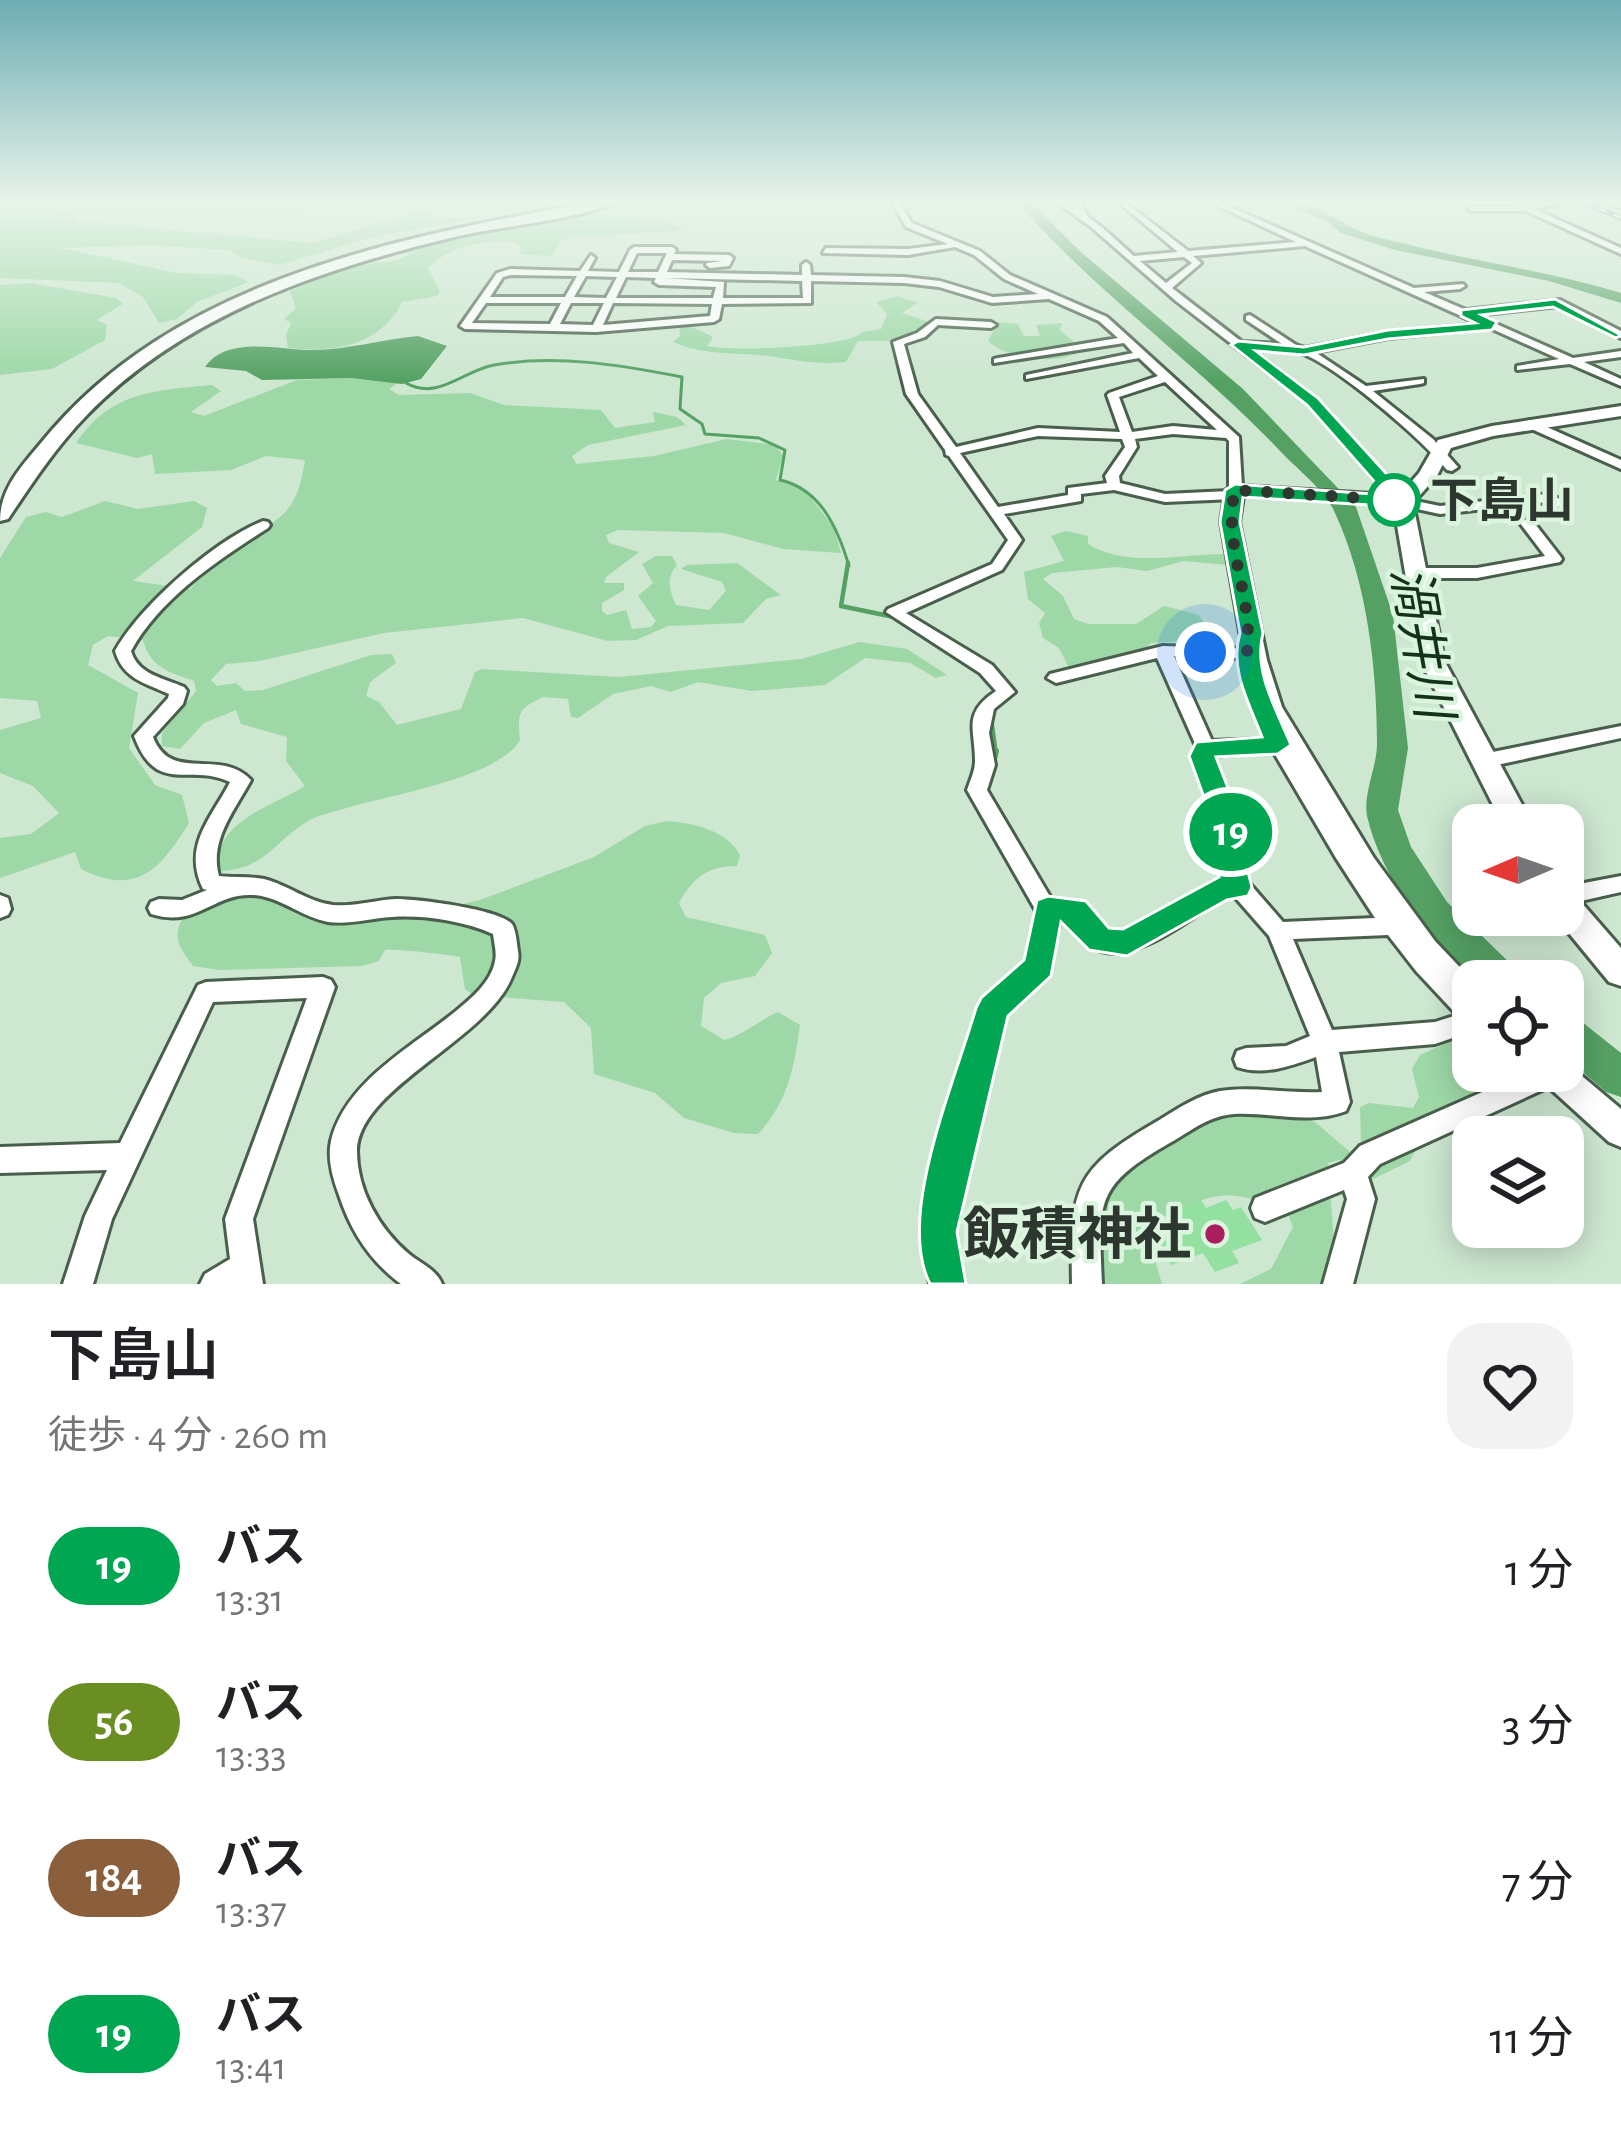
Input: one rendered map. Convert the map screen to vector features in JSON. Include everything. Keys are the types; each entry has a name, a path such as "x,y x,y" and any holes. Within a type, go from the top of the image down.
{"highway":[{"path":"0,514 57,436 94,397 142,359 211,317 288,283 352,262"}],"main road":[{"path":"1507,804 1432,660 1396,500 1427,476 1437,449 1452,441 1620,412"},
{"path":"1584,926 1621,972"}],"street":[{"path":"552,328 589,262"},
{"path":"596,329 627,262"},
{"path":"645,320 666,262"},
{"path":"664,269 706,262"},
{"path":"664,269 720,283 715,314 596,329 465,326 504,272 622,272 726,262"},
{"path":"987,262 1096,316 1237,445 1230,522 1256,698 1346,860 1429,974 1452,996"},
{"path":"1134,262 1312,401 1396,500"},
{"path":"1166,289 1196,262"},
{"path":"1352,262 1621,383"},
{"path":"664,269 805,271 861,283 935,283 986,298 1000,309 992,326"},
{"path":"483,300 808,301 805,271"},
{"path":"508,328 544,272"},
{"path":"1415,290 1460,286"},
{"path":"961,300 1048,296"},
{"path":"1466,313 1560,303 1621,335"},
{"path":"955,312 992,326"},
{"path":"1250,318 1365,389 1453,467"},
{"path":"945,1284 937,1232 958,1130 993,1008 1039,966 1048,909 976,790 985,765 980,734 986,706 1006,692 986,669 894,612 1003,561 1015,540 912,394 898,342 925,333 936,322 992,326"},
{"path":"1238,345 1299,350 1388,335 1492,326"},
{"path":"1126,340 1010,368 1142,354"},
{"path":"1521,368 1621,354"},
{"path":"1114,486 1112,476 1129,455 1128,436 1113,395 1138,389 1148,380 1167,378"},
{"path":"1365,389 1420,381"},
{"path":"1531,424 1621,465"},
{"path":"950,452 1038,432 1128,436 1152,430 1231,436"},
{"path":"997,511 1076,498 1073,491 1114,486 1165,498 1234,492 1300,494 1396,500 1440,510 1548,498 1557,503"},
{"path":"1413,573 1477,573 1555,559 1527,523"},
{"path":"263,525 217,554 137,628 123,651 125,663 138,675 178,691 176,700 143,736 148,751 178,771 225,770 241,781 214,829 203,862 211,883 276,890 330,913 406,907 476,917 502,929 508,940 502,977 491,998 379,1086 357,1112 345,1137 347,1176 366,1230 382,1253 427,1284"},
{"path":"1056,678 1162,651 1249,643"},
{"path":"1249,643 1282,730 1376,880 1452,979"},
{"path":"1087,1284 1085,1223 1091,1187 1122,1153 1216,1104 1313,1108 1337,1102 1324,1042 1278,931 1237,887 1231,864 1236,847 1203,756 1205,748 1162,651"},
{"path":"1484,760 1621,732"},
{"path":"1205,748 1278,745"},
{"path":"1584,894 1621,884"},
{"path":"159,908 189,909 238,887"},
{"path":"1048,909 1075,910 1100,940 1127,943 1221,888 1237,887"},
{"path":"1278,931 1393,926"},
{"path":"78,1284 99,1216 206,992 323,987 239,1219 246,1275 214,1284"},
{"path":"1246,1059 1286,1057 1324,1042 1435,1033 1452,1026"},
{"path":"1265,1208 1353,1173 1370,1155 1503,1092"},
{"path":"1562,1092 1621,1149"},
{"path":"1569,1092 1621,1131"},
{"path":"0,1160 127,1156"},
{"path":"1337,1284 1360,1199 1353,1173"}],"shaded area":[{"path":"0,262 126,262 177,273 236,275 249,282 197,302 177,319 159,323 143,297 119,283 0,278"},
{"path":"435,262 428,268 440,291 437,296 402,302 381,328 354,343 288,348 291,323 284,319 296,308 290,291 348,267"},
{"path":"30,283 116,298 123,304 97,320 107,325 105,340 52,369 0,375 0,285"},
{"path":"897,296 918,303 902,313 929,322 925,331 895,341 858,341 846,362 708,352 673,342 680,336 679,326 713,337 707,346 720,348 837,341 881,329 887,314 876,302"},
{"path":"998,322 1018,324 1024,336 1040,336 1036,325 1062,323 1060,330 1074,342 1077,353 1044,359 1007,352 988,341"},
{"path":"418,336 447,346 421,379 402,384 351,378 262,380 246,371 205,367 215,357 241,347 326,350"},
{"path":"352,378 398,383 389,389 399,395 470,393 504,405 601,410 615,428 655,422 653,412 677,417 686,425 588,445 572,456 576,464 654,456 727,439 776,445 783,456 776,480 805,490 834,528 841,553 783,549 724,533 618,530 606,535 609,543 639,552 606,577 604,583 624,583 624,590 602,603 602,611 607,615 626,610 632,629 651,627 656,621 638,596 653,583 642,564 656,556 672,556 677,565 670,580 676,605 709,610 726,591 722,582 681,569 687,565 737,563 781,595 766,599 743,623 668,626 636,640 608,641 523,618 384,633 226,664 211,680 217,686 236,683 245,691 263,690 371,655 392,654 396,663 370,682 366,696 379,702 397,725 461,709 475,672 482,669 619,677 801,659 860,642 907,649 947,675 936,678 910,663 865,658 825,685 752,691 698,682 671,692 651,686 613,694 578,718 571,717 568,699 544,697 524,709 519,719 520,740 491,764 443,783 316,817 257,861 220,871 219,854 234,828 305,786 286,761 287,737 241,724 236,710 204,723 180,749 162,746 162,733 196,691 194,681 155,662 143,640 108,636 93,645 88,665 138,693 129,748 155,785 182,795 189,823 157,866 132,879 100,877 81,869 75,852 0,878 0,838 31,834 59,813 33,786 0,773 0,730 41,718 37,701 0,698 0,558 26,517 46,512 62,517 105,501 138,509 194,501 207,508 202,527 133,581 190,589 225,553 290,507 305,460 266,456 231,470 155,474 152,454 137,458 76,443 104,413 152,392 212,385 221,391 191,412 204,416 297,380"},
{"path":"1066,531 1088,536 1088,544 1119,556 1224,554 1228,565 1184,561 1147,571 1117,567 1052,573 1043,579 1063,596 1074,619 1088,624 1136,624 1164,606 1199,615 1211,635 1151,643 1146,649 1068,666 1059,648 1043,638 1039,623 1045,613 1028,599 1024,572 1064,561 1051,536"},
{"path":"667,821 718,834 740,855 737,866 709,871 690,887 679,903 686,917 765,935 772,953 755,976 721,983 704,998 701,1026 724,1040 778,1012 800,1025 788,1084 758,1134 734,1133 684,1118 655,1093 594,1074 591,1028 564,1002 473,995 465,989 460,957 385,950 379,961 362,966 219,970 193,966 179,943 183,917 246,897 420,914 480,900 594,857 645,826"},
{"path":"1452,1040 1452,1092 1484,1092 1428,1133 1410,1161 1367,1182 1339,1160 1328,1163 1335,1254 1324,1284 1240,1284 1271,1269 1293,1227 1288,1214 1232,1195 1204,1199 1150,1223 1148,1237 1162,1284 1097,1284 1101,1195 1131,1163 1221,1114 1296,1116 1315,1122 1350,1152 1361,1144 1360,1107 1369,1103 1413,1108 1419,1097 1412,1069 1420,1055"}],"building":[{"name":"飯積神社","path":"1201,1200 1206,1208 1226,1200 1233,1210 1241,1207 1262,1240 1232,1251 1239,1263 1215,1272 1203,1253 1171,1265 1157,1239 1186,1228 1176,1210"}],"waterway":[{"name":"渦井川","path":"1084,262 1236,393 1345,507 1380,615 1393,748 1382,810 1395,850 1434,912 1477,960"},
{"path":"1476,262 1552,277 1621,298"},
{"path":"406,383 429,389 482,368 541,361 612,365 682,377 680,409 702,424 705,434 759,438 785,450 780,480 807,492 826,512 848,563"},
{"path":"848,563 841,606 894,617"},
{"path":"934,643 955,656"},
{"path":"991,718 996,752"},
{"path":"985,793 996,752"},
{"name":"渦井川","path":"1584,1048 1621,1078"}],"bus line":[{"name":"19","path":"945,1284 937,1232 958,1130 993,1008 1039,966 1048,909 1075,910 1100,940 1127,943 1221,888 1237,887 1231,864 1236,847 1203,756 1205,748 1278,745 1256,698 1250,672 1251,633 1230,522 1235,490 1402,502 1312,401 1238,345 1304,351 1388,335 1492,326 1466,313 1555,303 1582,312 1621,335"}],"place":[{"name":"下島山","path":"1394,500"},
{"name":"飯積神社","path":"1215,1234"}],"route":[{"path":"1205,652 1247,652 1251,633 1230,522 1235,490 1394,500"}]}
